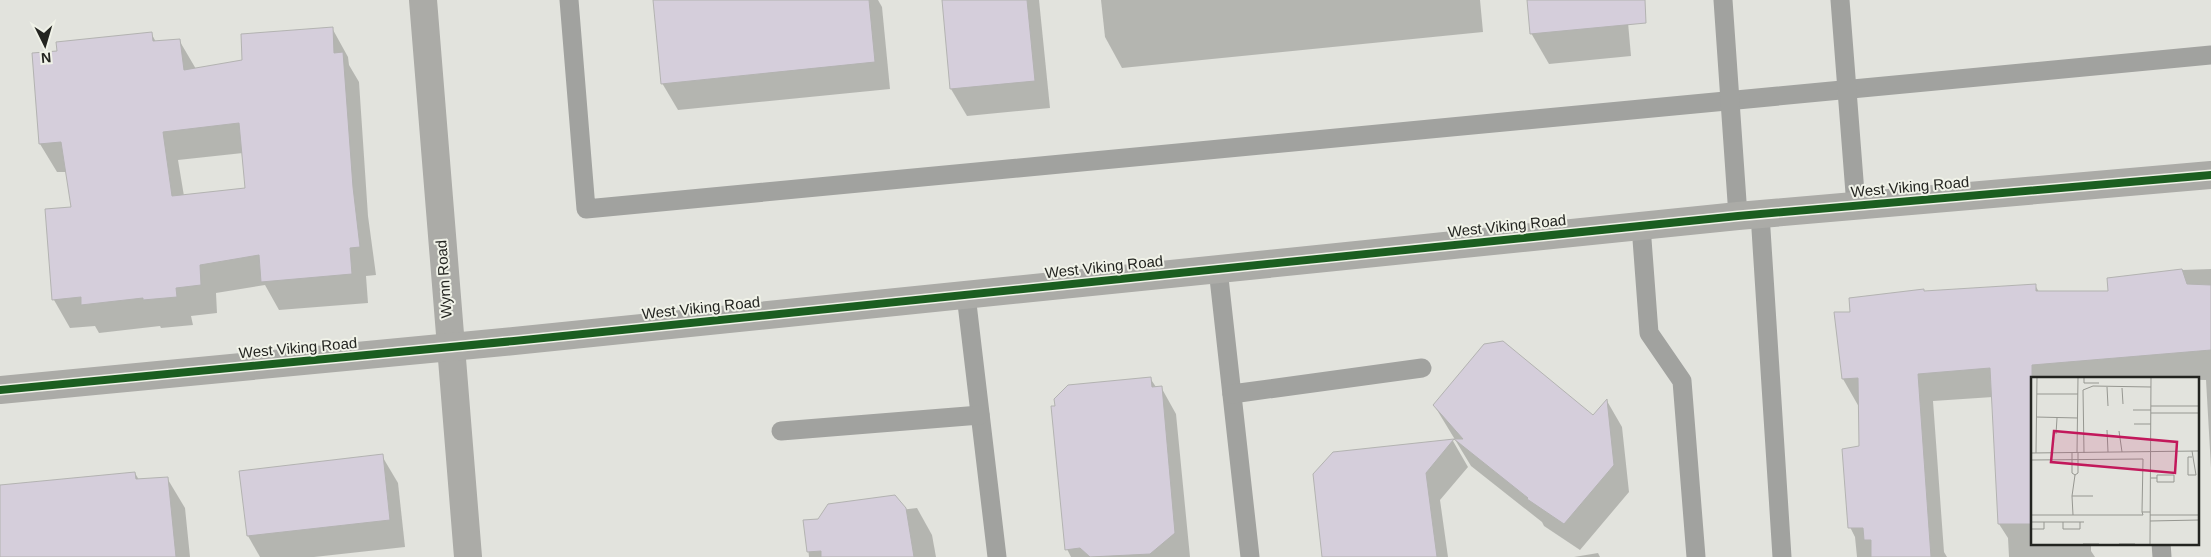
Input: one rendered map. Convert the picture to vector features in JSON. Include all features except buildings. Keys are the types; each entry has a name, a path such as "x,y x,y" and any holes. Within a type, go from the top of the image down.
{"street":[{"name":"Wynn Road","path":"423,0 468,557"},
{"name":"West Viking Road","path":"0,390 450,348 1749,215 2211,174"}],"lane":[{"path":"569,0 586,209 2211,54"},
{"path":"1722,0 1730,100 1749,215 1782,557"},
{"path":"1840,0 1856,206"},
{"path":"1641,226 1649,333 1682,381 1696,557"},
{"path":"1218,269 1250,557"},
{"path":"966,295 997,557"},
{"path":"1232,394 1422,368"},
{"path":"781,431 980,415"},
{"path":"2161,544 2162,557"}],"cycle path":[{"path":"0,390 514,341 1738,216 2211,175"}]}
